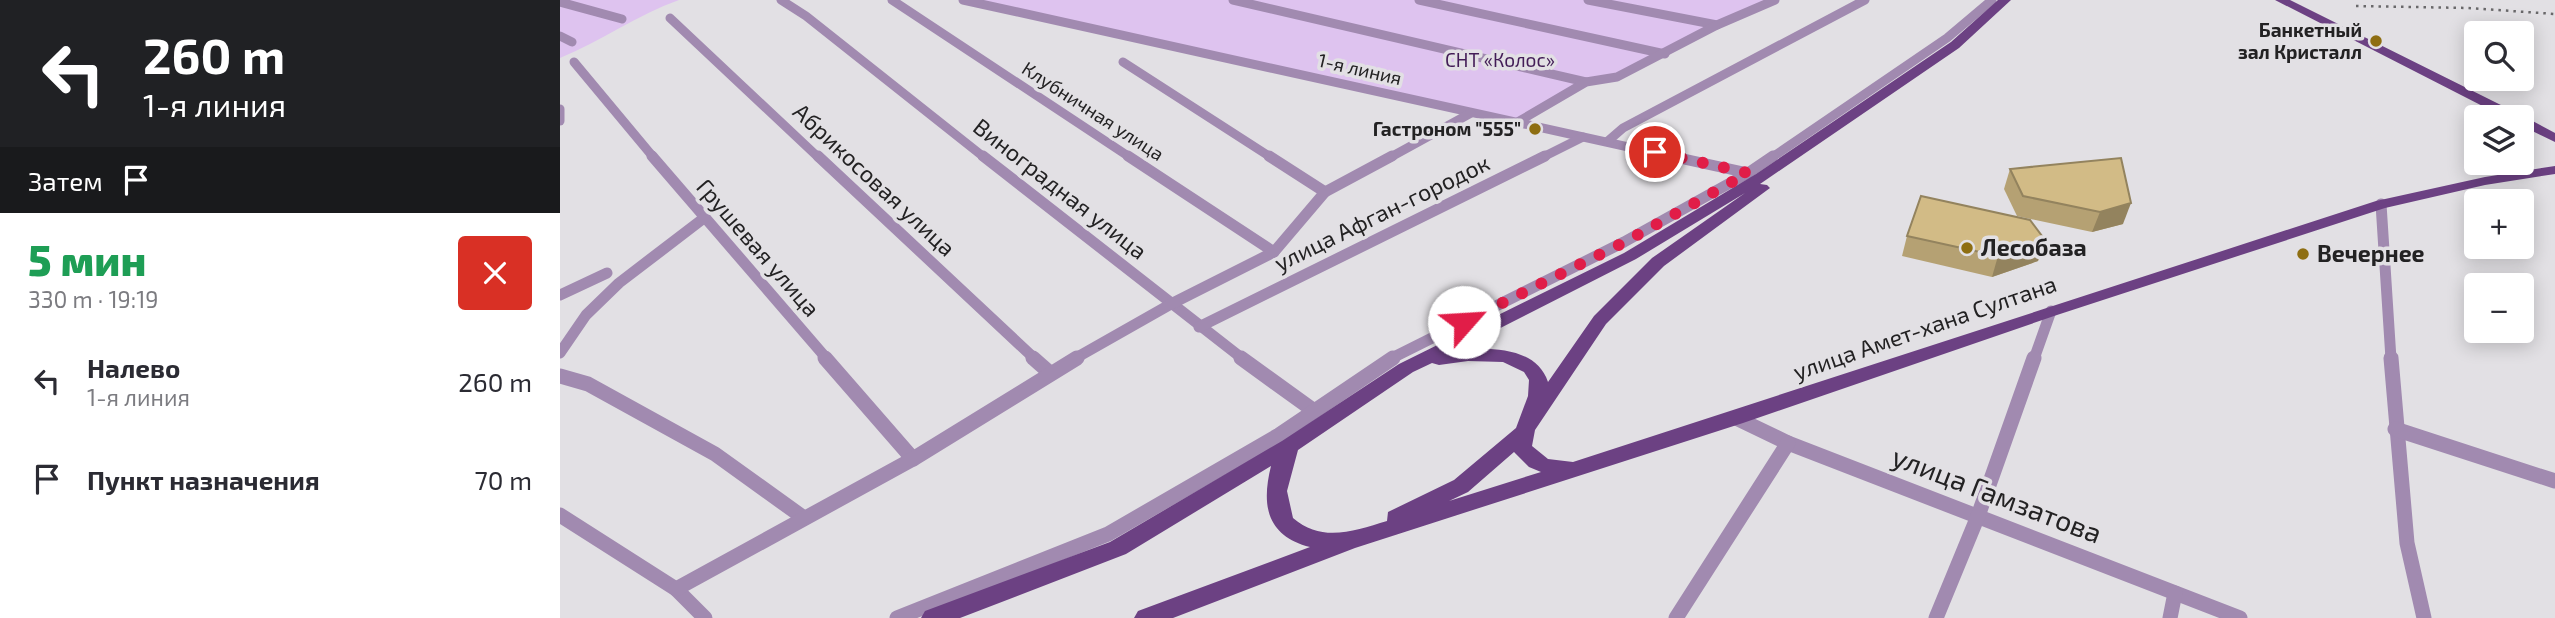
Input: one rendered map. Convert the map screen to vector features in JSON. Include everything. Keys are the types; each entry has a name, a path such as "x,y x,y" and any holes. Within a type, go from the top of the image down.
{"main road":[{"path":"933,618 1118,548 1289,446 1406,368 1630,256 1761,177 1955,45 2005,0"},
{"path":"1289,446 1276,496 1282,519 1293,531 1309,537 1347,542 1461,486 1522,434 1600,320 1658,262 1808,155 1963,50 2015,0"},
{"path":"2281,0 2490,105"},
{"path":"2534,127 2555,138"},
{"name":"улица Амет-хана Султана","path":"1596,461 1736,418 2050,311 2381,204 2485,181 2555,170"},
{"path":"1406,368 1475,353 1495,354 1522,361 1536,376 1538,395 1522,434 1522,448 1539,466 1554,469 1596,461"},
{"path":"1146,618 1347,542 1596,461"}],"street":[{"name":"Виноградная улица","path":"781,0 817,25 1199,327 1313,410"},
{"name":"Клубничная улица","path":"892,0 1274,252"},
{"name":"1-я линия","path":"963,0 1748,173"},
{"path":"1233,0 1586,82"},
{"path":"1419,0 1665,54"},
{"path":"1588,0 1717,25"},
{"path":"1757,0 1773,1"},
{"path":"1608,141 1623,128 1865,0"},
{"path":"897,618 1108,534 1279,435 1395,356 1625,242 1748,173 1947,38 1992,0"},
{"path":"1516,123 1586,82 1617,76 1665,54 1717,25 1773,1"},
{"path":"560,2 622,19"},
{"name":"Абрикосовая улица","path":"670,18 1050,373"},
{"path":"560,36 572,42"},
{"name":"Грушевая улица","path":"574,62 704,218 913,458"},
{"path":"1123,62 1325,192"},
{"path":"560,109 560,121"},
{"path":"676,589 913,458 1050,373 1171,304 1274,252 1325,192 1471,114"},
{"name":"улица Афган-городок","path":"1199,327 1584,137"},
{"path":"2381,204 2395,429 2407,543 2424,618"},
{"path":"560,353 594,307 619,283 704,218"},
{"path":"560,295 607,273"},
{"path":"1936,618 1978,516 2050,311"},
{"path":"560,376 588,384 715,454 804,518"},
{"name":"улица Гамзатова","path":"1736,418 1788,443 2240,618"},
{"path":"2395,429 2555,481"},
{"path":"1676,618 1788,443"},
{"path":"560,515 676,589 705,618"},
{"path":"2171,618 2175,593"}],"green space":[{"path":"560,0 679,0 560,58"},
{"name":"СНТ «Колос»","path":"960,0 1771,0 1618,74 1589,80 1511,125"}],"building":[{"path":"2121,158 2131,203 2100,212 2023,196 2010,169"},
{"path":"1921,196 2030,220 2045,240 1998,256 1907,236"}],"railway":[{"path":"2356,6 2468,8 2555,14"}],"place":[{"name":"Банкетный зал Кристалл","path":"2376,41"},
{"name":"Гастроном \"555\"","path":"1535,129"},
{"name":"Лесобаза","path":"1967,248"},
{"name":"Вечернее","path":"2303,254"}],"route":[{"path":"1464,322 1625,242 1748,173 1655,152"}]}
